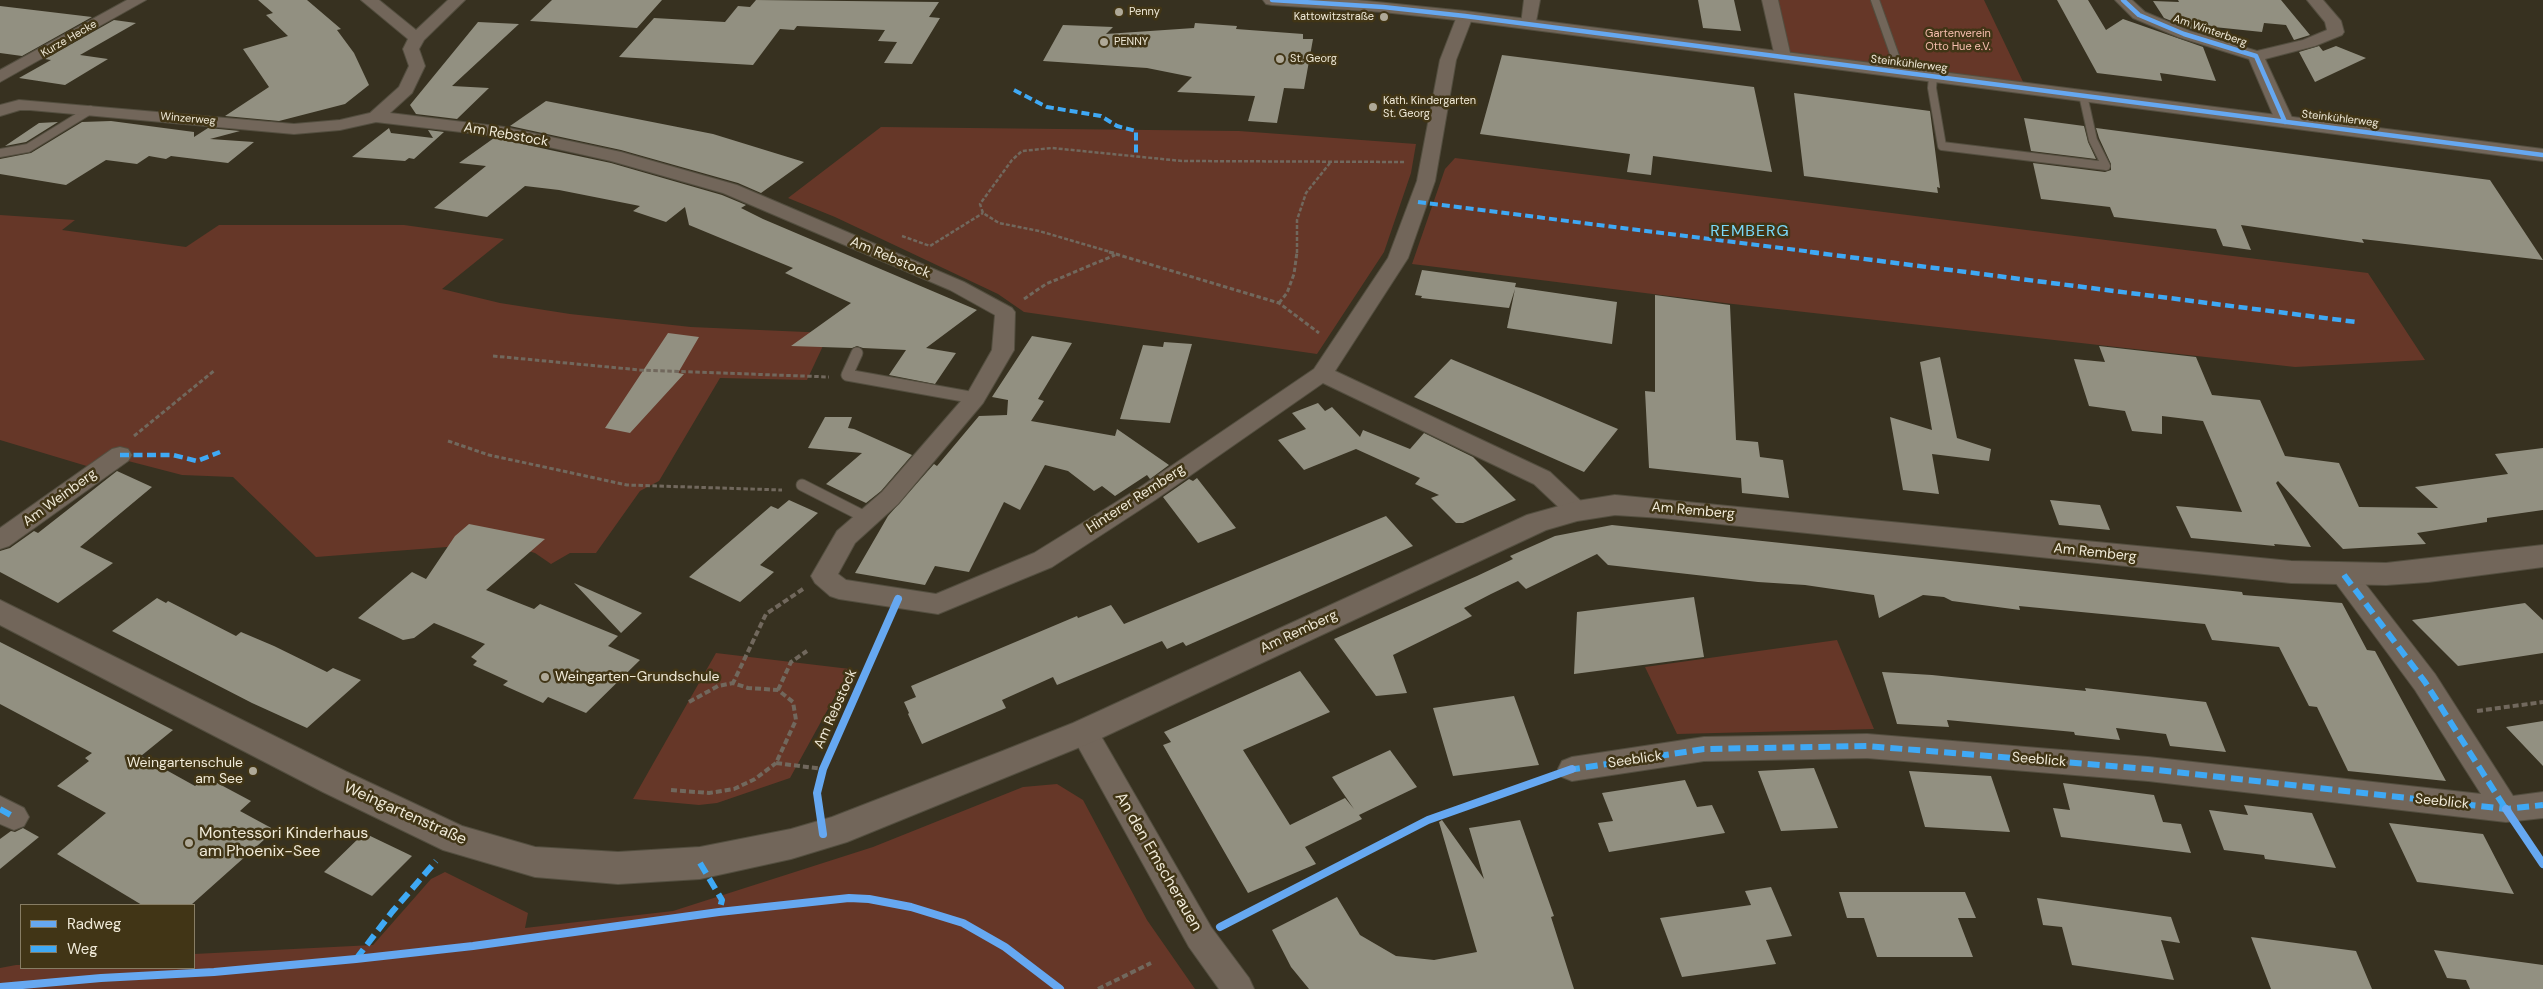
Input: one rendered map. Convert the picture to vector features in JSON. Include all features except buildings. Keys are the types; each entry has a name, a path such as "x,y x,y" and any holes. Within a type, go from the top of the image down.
{"street":[{"path":"369,0 417,38"},
{"path":"376,117 406,89 417,66 411,49 417,38 457,0"},
{"name":"Steinkühlerweg","path":"1272,0 1383,7 1465,16 2543,155"},
{"path":"1529,24 1532,0"},
{"path":"1770,0 1783,57"},
{"name":"Am Winterberg","path":"2122,0 2139,15 2184,34 2256,56 2285,122"},
{"path":"2256,56 2309,44 2336,32 2333,21 2315,0"},
{"name":"Kurze Hecke","path":"0,78 129,1"},
{"name":"Hinterer Remberg","path":"824,576 839,589 938,604 1042,560 1147,494 1322,374 1398,258 1426,181 1448,60 1465,16"},
{"name":"Winzerweg","path":"0,111 19,105 294,129 340,125 376,117"},
{"name":"Am Rebstock","path":"376,117 510,133 615,156 730,189 956,286 1005,312 1003,350 975,398 890,498 846,537 824,576"},
{"path":"1322,374 1542,478 1577,511"},
{"name":"Am Weinberg","path":"0,540 120,455"},
{"name":"Am Remberg","path":"900,804 1012,762 1084,732 1537,522 1577,511 1615,505 1662,508 2186,562 2344,575 2428,572 2543,556"},
{"path":"2344,575 2425,682 2506,809"},
{"name":"Weingartenstraße","path":"0,611 335,782 455,839 535,862 618,868 700,863 791,844 834,831 900,804"},
{"name":"An den Emscherauen","path":"1084,732 1200,937 1238,989"},
{"name":"Seeblick","path":"1572,769 1704,749 1867,746 2148,769 2506,809 2543,805"}],"lane":[{"path":"1875,0 1902,73"},
{"path":"1933,77 1932,88 1942,146 2106,166 2092,140 2082,96"},
{"path":"0,153 28,148 90,110"},
{"path":"857,353 847,376 975,398"},
{"path":"807,487 867,518"}],"path":[{"path":"1314,331 1279,303 1039,231 1000,223 983,212 980,204 1012,160 1022,152 1052,148 1182,161 1430,162"},
{"path":"1279,303 1287,293 1294,274 1298,245 1297,220 1306,193 1331,162"},
{"path":"894,234 930,246 983,212"},
{"path":"1046,284 1115,255"},
{"path":"493,356 640,370 827,378 847,376"},
{"path":"120,455 120,447 215,370"},
{"path":"448,441 489,455 626,485 735,490 807,487"},
{"path":"733,684 766,614 824,576"},
{"path":"778,690 791,662 807,651"},
{"path":"671,790 709,793 734,789 755,779 776,763 796,720 792,702 778,690 748,688 733,684 718,686 689,702"},
{"path":"2447,716 2543,702"},
{"path":"776,763 823,769"},
{"path":"1098,989 1151,963"}],"green space":[{"name":"Gartenverein Otto Hue e.V.","path":"1769,0 1984,0 2026,88 1783,57"},
{"path":"881,127 1239,131 1416,144 1411,173 1384,252 1317,354 1024,312 998,294 835,217 788,198"},
{"path":"1455,158 2368,273 2425,360 2295,367 1733,304 1412,264 1445,169"},
{"path":"0,215 75,220 62,230 186,247 219,225 404,225 504,239 442,289 500,303 570,314 691,327 829,333 807,380 720,378 659,481 640,491 596,553 570,553 551,564 535,553 511,546 473,545 316,557 233,477 182,475 105,455 90,467 0,440"},
{"path":"1837,640 1874,729 1677,734 1645,667"},
{"path":"716,653 850,669 790,778 717,803 699,805 633,799"},
{"path":"1057,784 1083,800 1147,920 1195,989 0,989 0,968 16,965 20,965 20,969 195,969 195,954 373,945 431,879 445,872 528,913 525,928 673,911 873,847 1023,787"}],"marked path":[{"path":"1014,90 1047,107 1101,116 1117,126 1136,131 1136,156"},
{"path":"1418,202 2356,322"},
{"path":"120,455 173,455 197,461 220,452"},
{"path":"2344,575 2425,682 2507,811"},
{"path":"1568,770 1704,749 1867,746 2148,769 2506,809 2543,805"},
{"path":"0,809 14,817"},
{"path":"356,959 392,912 436,861"},
{"path":"700,863 722,900 719,912"}],"cycle path":[{"path":"1272,0 1383,7 1465,16 2543,155"},
{"path":"2123,0 2139,15 2184,34 2256,56 2285,122"},
{"path":"823,834 817,793 823,769 898,599"},
{"path":"1220,927 1428,820 1572,769"},
{"path":"2506,809 2543,864"},
{"path":"0,987 101,978 214,972 356,959 473,946 719,912 849,898 869,899 911,907 963,923 1005,947 1060,989"}],"place":[{"name":"Penny","path":"1119,12"},
{"name":"Kattowitzstraße","path":"1384,17"},
{"name":"PENNY","path":"1104,42"},
{"name":"St. Georg","path":"1280,59"},
{"name":"Kath. Kindergarten St. Georg","path":"1373,107"},
{"name":"Weingarten-Grundschule","path":"545,677"},
{"name":"Weingartenschule am See","path":"253,771"},
{"name":"Montessori Kinderhaus am Phoenix-See","path":"189,843"}],"district":[{"name":"REMBERG","path":"1750,232"}]}
